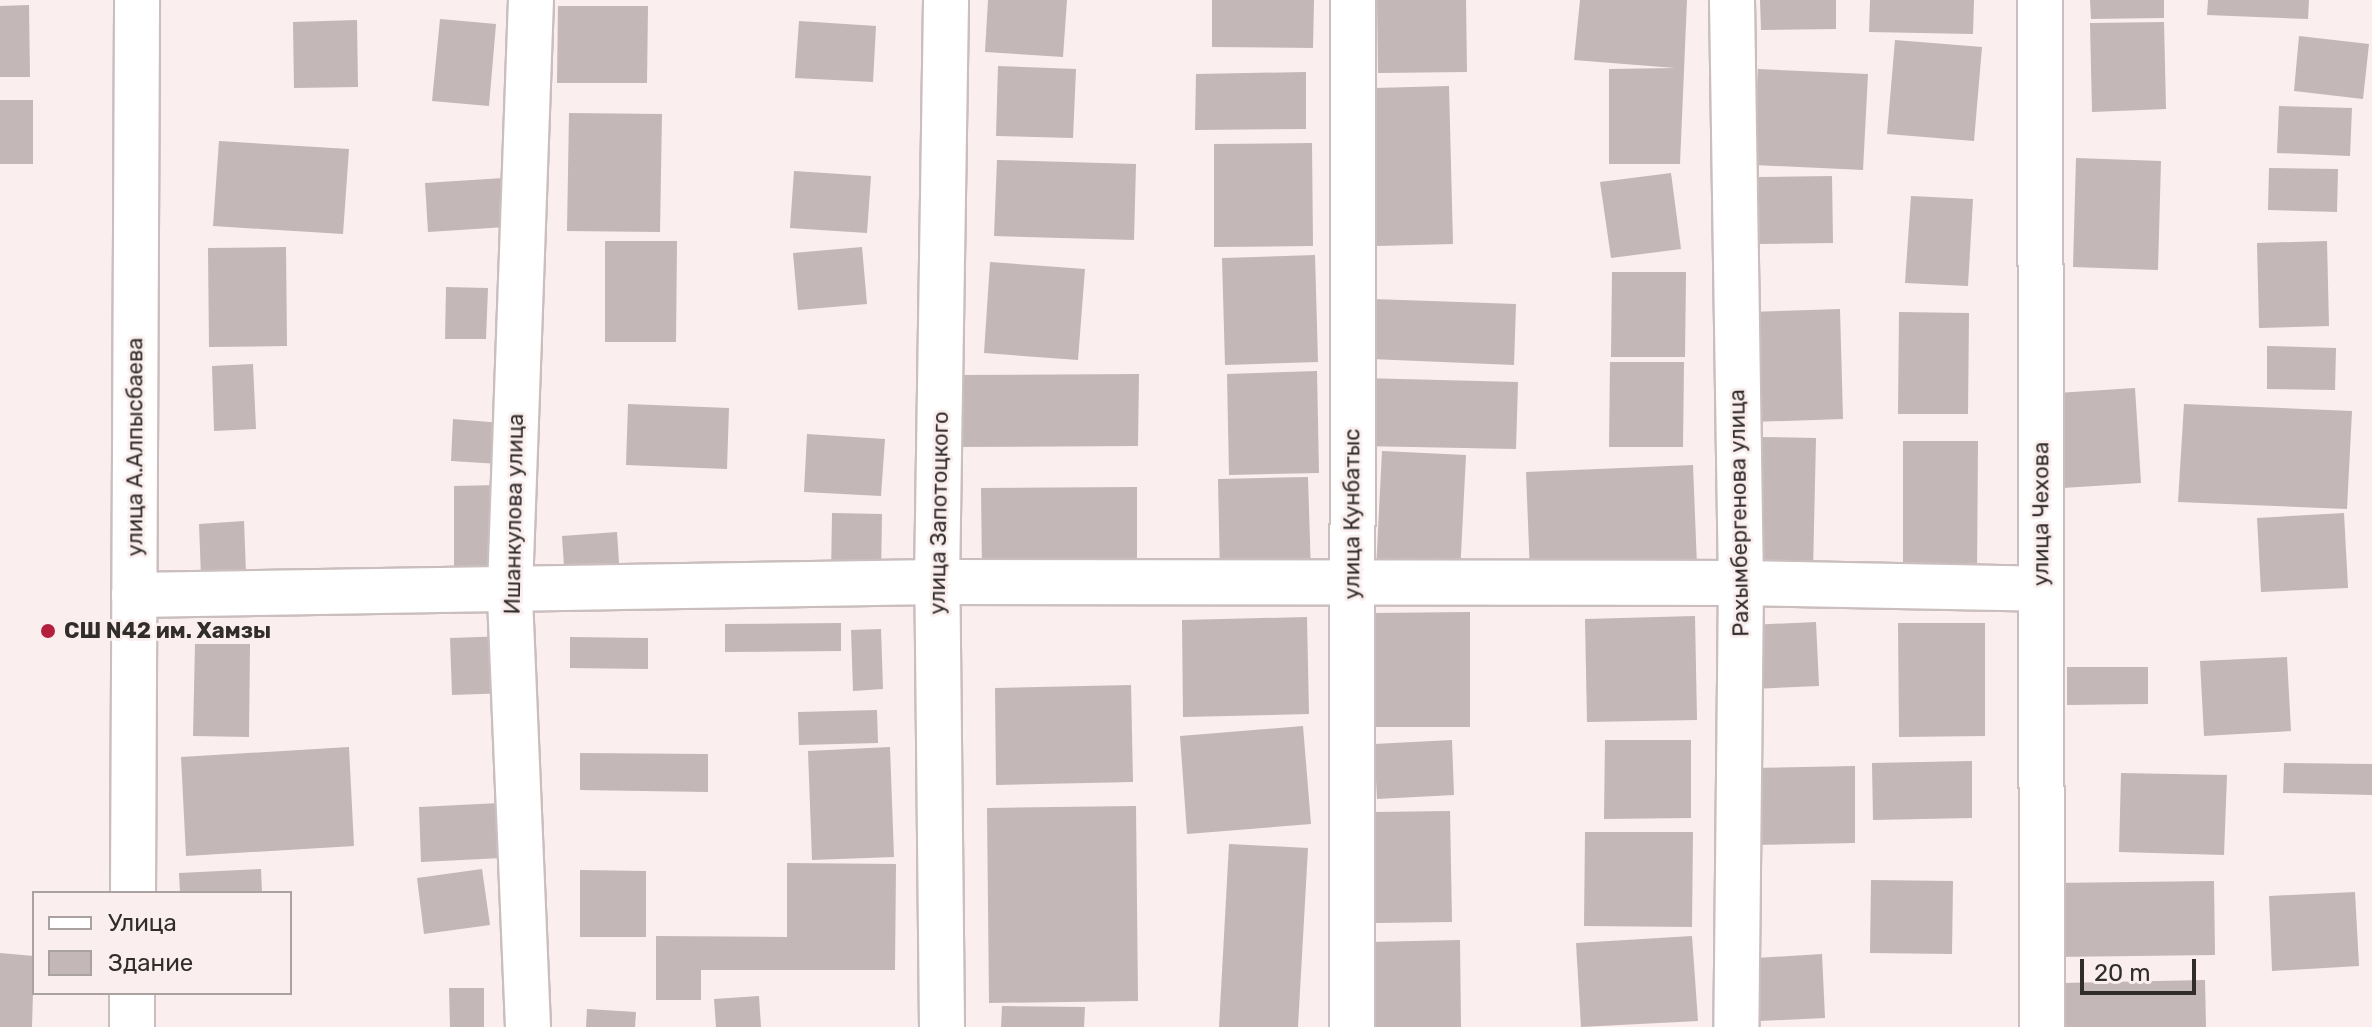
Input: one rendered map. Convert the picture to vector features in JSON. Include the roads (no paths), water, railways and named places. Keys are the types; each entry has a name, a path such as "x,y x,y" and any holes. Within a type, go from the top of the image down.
{"street":[{"name":"улица А.Алпысбаева","path":"133,891 137,0"},
{"name":"Ишанкулова улица","path":"528,1027 510,589 531,0"},
{"name":"улица Запотоцкого","path":"942,1027 937,582 946,0"},
{"name":"улица Кунбатыс","path":"1352,1027 1353,0"},
{"name":"Рахымбергенова улица","path":"1732,0 1741,583 1736,1027"},
{"name":"улица Чехова","path":"2040,0 2042,1027"},
{"path":"134,595 937,582 1741,583 2041,589"},
{"path":"132,995 132,1027"}],"place":[{"name":"СШ N42 им. Хамзы","path":"48,631"}]}
